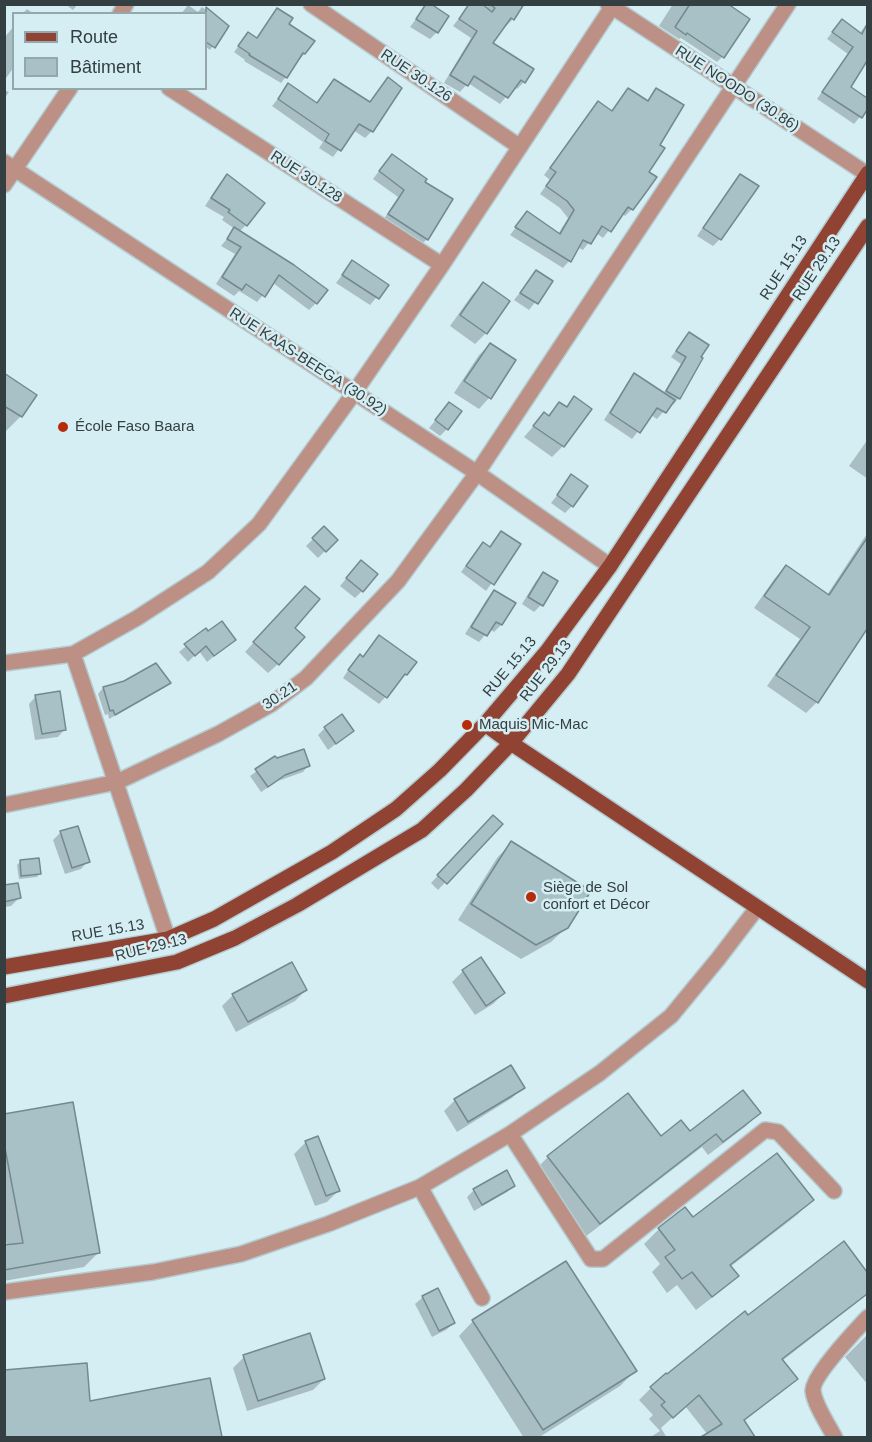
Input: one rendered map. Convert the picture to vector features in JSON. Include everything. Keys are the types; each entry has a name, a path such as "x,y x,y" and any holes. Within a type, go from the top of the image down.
{"main road":[{"name":"RUE 15.13","path":"4,967 168,939 214,919 332,852 396,809 440,770 485,724 548,650 610,566 867,173"},
{"name":"RUE 29.13","path":"4,996 177,962 235,938 297,905 422,830 466,790 511,743 568,674 867,226"},
{"path":"485,724 867,981"}],"street":[{"name":"RUE 30.126","path":"311,4 520,147"},
{"name":"30.21","path":"4,804 117,782 218,734 270,705 306,678 398,580 477,473 788,4"},
{"path":"4,663 73,654 137,618 208,572 259,524 354,393 442,265 612,5"},
{"name":"RUE NOODO (30.86)","path":"612,5 867,173"},
{"path":"4,185 10,165 68,90"},
{"name":"RUE 30.128","path":"172,90 442,265"},
{"name":"RUE KAAS-BEEGA (30.92)","path":"10,165 477,473 610,566"},
{"path":"73,654 168,939"},
{"path":"4,1292 153,1272 241,1254 328,1224 420,1187 510,1134 600,1072 671,1016 756,908"},
{"path":"510,1134 591,1260 603,1260 765,1130 778,1132 834,1191"},
{"path":"420,1187 482,1298"},
{"path":"835,1437 813,1394 813,1385 828,1362 867,1317"}],"building":[{"path":"426,4 431,4 449,16 438,33 416,19"},
{"path":"469,4 482,4 492,12 495,8 489,4 524,4 514,20 511,18 493,43 534,69 525,83 521,80 508,98 474,76 468,86 450,75 477,31 459,19"},
{"path":"690,4 728,4 750,19 724,58 675,27"},
{"path":"206,7 229,26 215,48 207,43"},
{"path":"277,8 293,18 289,24 315,41 305,54 303,53 287,78 238,46 248,32 257,38"},
{"path":"842,19 862,34 867,24 867,61 851,87 867,98 867,110 862,118 822,92 853,47 832,32"},
{"path":"388,77 402,88 373,132 359,124 341,151 325,141 329,134 278,99 288,83 317,103 334,79 370,102"},
{"path":"628,88 648,101 656,88 684,105 660,145 665,148 649,172 657,177 647,191 633,210 628,207 611,232 602,226 591,244 583,240 571,262 515,227 527,211 560,234 574,210 567,201 546,186 556,172 550,168 598,101 612,111"},
{"path":"392,154 427,179 425,182 453,199 428,240 388,214 404,190 379,171"},
{"path":"227,174 265,203 247,226 228,212 230,210 211,198"},
{"path":"740,174 759,186 721,240 703,228"},
{"path":"234,227 294,265 328,290 317,304 279,275 265,297 246,284 242,290 222,277 241,247 227,239"},
{"path":"352,260 389,285 379,299 342,275"},
{"path":"536,270 553,281 538,304 520,293"},
{"path":"483,282 510,301 487,334 460,315"},
{"path":"689,332 709,345 680,399 666,391 686,357 676,351"},
{"path":"490,343 516,360 491,399 464,381"},
{"path":"4,373 37,395 22,417 4,406"},
{"path":"634,373 675,400 666,413 657,408 640,433 610,413"},
{"path":"574,396 592,409 564,447 533,426 544,412 549,416 559,402 567,407"},
{"path":"449,402 462,411 448,430 435,420"},
{"path":"571,474 588,486 573,507 557,495"},
{"path":"324,526 338,540 326,552 312,538"},
{"path":"501,531 521,544 494,585 466,566 483,542 490,547"},
{"path":"867,538 867,629 818,703 776,675 810,627 764,596 786,565 829,595"},
{"path":"361,560 378,574 363,592 346,578"},
{"path":"543,572 558,581 543,606 528,597"},
{"path":"305,586 320,599 295,628 305,637 279,665 253,642"},
{"path":"494,590 516,603 502,625 496,622 487,636 471,627"},
{"path":"222,621 236,640 214,656 206,646 195,656 184,644 206,628 208,631"},
{"path":"379,635 417,662 387,698 348,670 360,654 363,657"},
{"path":"156,663 171,683 115,715 113,710 110,711 103,687 124,681"},
{"path":"60,691 66,730 42,734 35,695"},
{"path":"342,714 354,731 336,744 324,727"},
{"path":"304,749 310,766 285,775 268,787 255,769 275,756 277,758"},
{"path":"493,815 503,824 447,884 437,875"},
{"path":"78,826 90,862 72,868 60,831"},
{"path":"511,841 591,891 568,928 536,945 471,904"},
{"path":"39,858 41,874 21,876 20,860"},
{"path":"18,883 21,898 4,902 4,885"},
{"path":"481,957 505,993 486,1006 462,970"},
{"path":"292,962 307,990 248,1022 232,994"},
{"path":"511,1065 525,1088 468,1122 454,1099"},
{"path":"743,1090 761,1113 723,1142 716,1134 600,1224 547,1156 628,1093 661,1136 681,1120 690,1131"},
{"path":"73,1102 100,1253 4,1270 4,1245 23,1243 4,1143 4,1114"},
{"path":"318,1136 340,1191 326,1196 305,1141"},
{"path":"777,1153 814,1200 730,1265 739,1276 712,1297 692,1272 682,1279 665,1257 675,1250 658,1228 685,1207 693,1217"},
{"path":"507,1170 515,1186 482,1205 473,1189"},
{"path":"844,1241 867,1272 867,1294 782,1359 798,1379 744,1420 755,1437 701,1437 722,1424 699,1395 673,1418 661,1405 665,1402 650,1387 745,1311 748,1315"},
{"path":"566,1261 637,1371 543,1430 472,1320"},
{"path":"438,1288 455,1323 439,1331 422,1296"},
{"path":"310,1333 325,1379 258,1401 243,1355"},
{"path":"87,1363 90,1401 210,1378 222,1437 4,1437 4,1370"}],"place":[{"name":"École Faso Baara","path":"63,427"},
{"name":"Maquis Mic-Mac","path":"467,725"},
{"name":"Siège de Sol confort et Décor","path":"531,897"}]}
